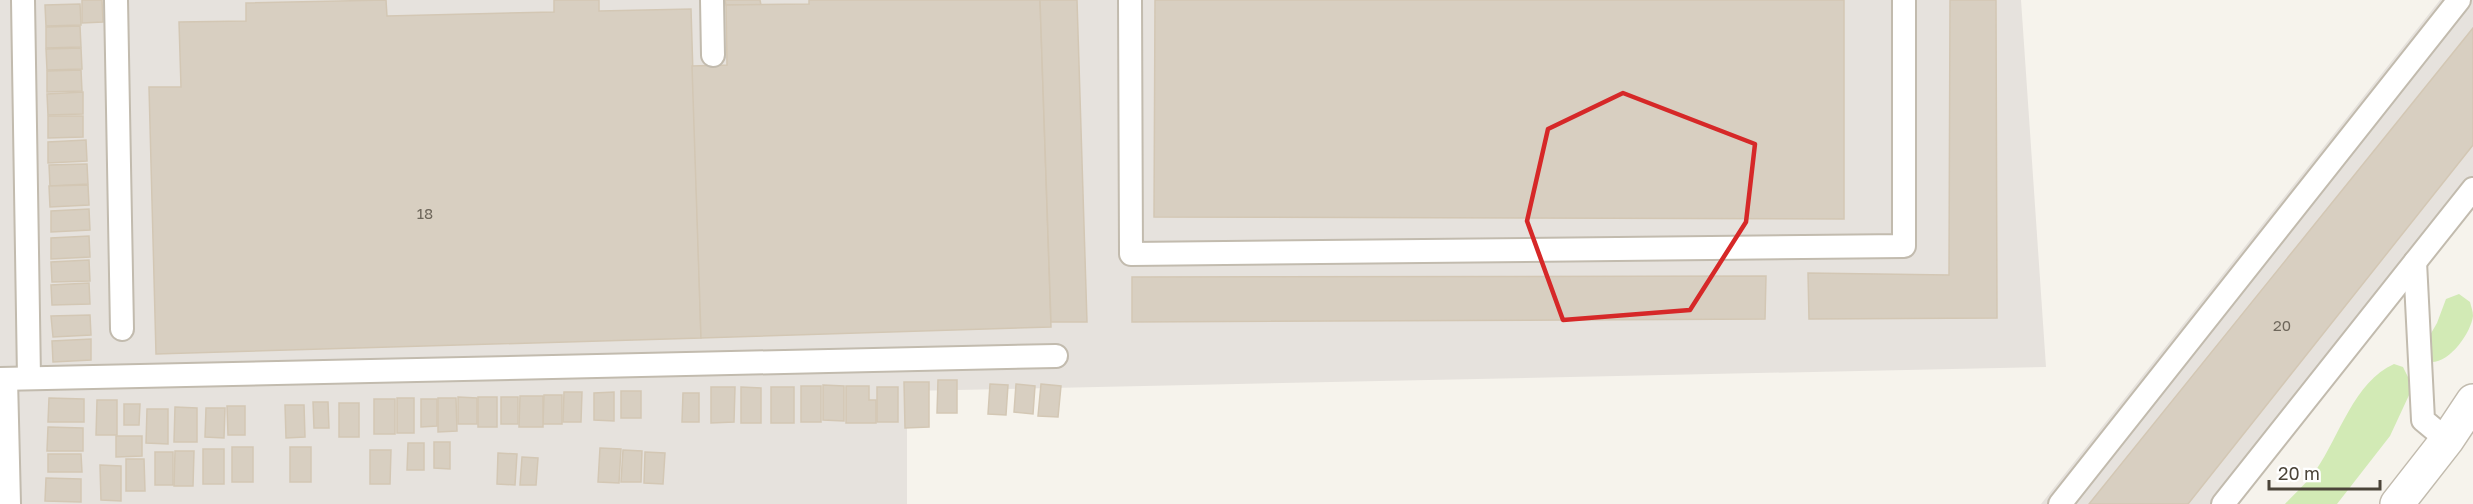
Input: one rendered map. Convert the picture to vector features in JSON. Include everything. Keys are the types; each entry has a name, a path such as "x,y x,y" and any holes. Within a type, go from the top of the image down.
{"street":[{"path":"2397,504 2447,440 2473,401"}],"lane":[{"path":"23,0 29,378"},
{"path":"116,0 122,329"},
{"path":"712,0 713,55"},
{"path":"1130,0 1131,254 1904,246 1904,0"},
{"path":"2060,504 2459,0"},
{"path":"2223,504 2473,189"},
{"path":"2415,262 2423,420 2447,440"},
{"path":"9,504 3,379 1056,356"}],"highlighted area":[{"path":"1623,93 1755,144 1746,222 1690,310 1563,320 1527,221 1548,129"}],"shaded area":[{"path":"0,0 2021,0 2046,367 907,391 907,504 0,504"},
{"path":"2440,0 2473,0 2473,208 2237,504 2041,504"}],"green space":[{"path":"2459,294 2470,302 2472,309 2473,316 2468,331 2451,353 2437,361 2430,362 2426,342 2437,323 2446,299"},
{"path":"2394,364 2403,367 2408,377 2410,393 2390,436 2337,504 2285,504 2316,470 2349,411 2368,383 2380,372"}],"building":[{"path":"82,0 102,0 103,22 82,23"},
{"path":"386,0 387,16 554,12 554,0 599,0 599,11 691,9 701,338 156,354 149,87 181,87 179,22 246,21 246,3"},
{"path":"725,0 760,0 761,5 726,5"},
{"path":"809,0 1040,0 1051,327 701,338 692,66 727,65 726,5 809,4"},
{"path":"1040,0 1077,0 1087,322 1051,322"},
{"path":"1155,0 1844,0 1844,219 1154,217"},
{"path":"1950,0 1996,0 1997,318 1809,319 1808,273 1949,275"},
{"path":"80,4 81,25 46,26 45,5"},
{"path":"80,26 81,47 46,48 46,27"},
{"path":"2473,28 2473,145 2188,504 2089,504"},
{"path":"81,48 82,69 47,70 46,49"},
{"path":"81,70 82,91 47,92 47,71"},
{"path":"83,92 83,114 48,115 47,94"},
{"path":"48,116 83,116 83,137 48,138"},
{"path":"86,140 87,161 48,163 48,142"},
{"path":"87,164 88,184 50,186 49,165"},
{"path":"88,185 89,205 50,207 49,186"},
{"path":"89,209 90,230 51,232 51,211"},
{"path":"89,236 90,257 51,259 51,238"},
{"path":"89,260 90,281 52,282 51,262"},
{"path":"1766,276 1765,319 1132,322 1132,277"},
{"path":"89,283 90,304 52,305 51,285"},
{"path":"90,315 91,335 53,337 51,316"},
{"path":"91,339 91,360 53,362 52,341"},
{"path":"938,380 957,380 957,413 937,413"},
{"path":"904,382 929,382 929,427 905,428"},
{"path":"990,384 1008,385 1006,415 988,414"},
{"path":"1016,384 1035,386 1033,414 1014,412"},
{"path":"1041,384 1061,386 1058,417 1038,416"},
{"path":"823,385 844,386 844,421 823,420"},
{"path":"801,386 821,386 821,422 801,422"},
{"path":"846,386 869,386 869,400 876,400 876,423 846,423"},
{"path":"711,387 735,387 734,422 711,423"},
{"path":"741,387 761,388 761,423 741,423"},
{"path":"771,387 794,387 794,423 771,423"},
{"path":"877,387 898,387 898,422 877,422"},
{"path":"621,391 641,391 641,418 621,418"},
{"path":"564,392 582,392 581,422 563,422"},
{"path":"614,392 614,421 594,420 594,393"},
{"path":"683,393 699,393 699,422 682,422"},
{"path":"544,395 562,395 562,424 543,424"},
{"path":"520,396 543,396 543,427 519,427"},
{"path":"458,397 477,398 477,424 458,424"},
{"path":"478,397 497,397 497,427 478,427"},
{"path":"501,397 518,397 518,424 501,424"},
{"path":"49,398 84,399 84,422 48,422"},
{"path":"397,398 414,398 414,433 397,433"},
{"path":"438,398 456,398 457,431 438,432"},
{"path":"374,399 395,399 395,434 374,434"},
{"path":"421,399 437,399 437,426 421,427"},
{"path":"97,400 117,400 117,435 96,435"},
{"path":"313,402 328,402 329,428 314,428"},
{"path":"339,403 359,403 359,437 339,437"},
{"path":"124,404 140,404 139,425 124,425"},
{"path":"285,405 304,405 305,437 286,438"},
{"path":"227,406 245,406 245,435 228,435"},
{"path":"175,407 197,408 197,442 174,442"},
{"path":"206,408 225,408 224,438 205,437"},
{"path":"147,409 168,409 168,444 146,443"},
{"path":"48,427 83,428 83,451 47,451"},
{"path":"116,436 142,436 142,456 116,457"},
{"path":"434,442 450,442 450,469 434,468"},
{"path":"408,443 424,443 424,470 407,470"},
{"path":"232,447 253,447 253,482 232,482"},
{"path":"290,447 311,447 311,482 290,482"},
{"path":"600,448 621,449 619,483 598,482"},
{"path":"203,449 224,449 224,484 203,484"},
{"path":"370,450 391,450 390,484 370,484"},
{"path":"623,450 642,451 641,482 621,482"},
{"path":"175,451 194,451 193,486 174,486"},
{"path":"155,452 173,452 173,485 155,485"},
{"path":"645,452 665,453 663,484 644,483"},
{"path":"498,453 517,454 515,485 497,484"},
{"path":"48,454 81,454 82,472 48,472"},
{"path":"522,457 538,458 536,485 520,485"},
{"path":"126,459 144,459 145,491 126,491"},
{"path":"100,465 121,466 121,501 101,500"},
{"path":"46,478 81,479 81,502 45,501"}]}
